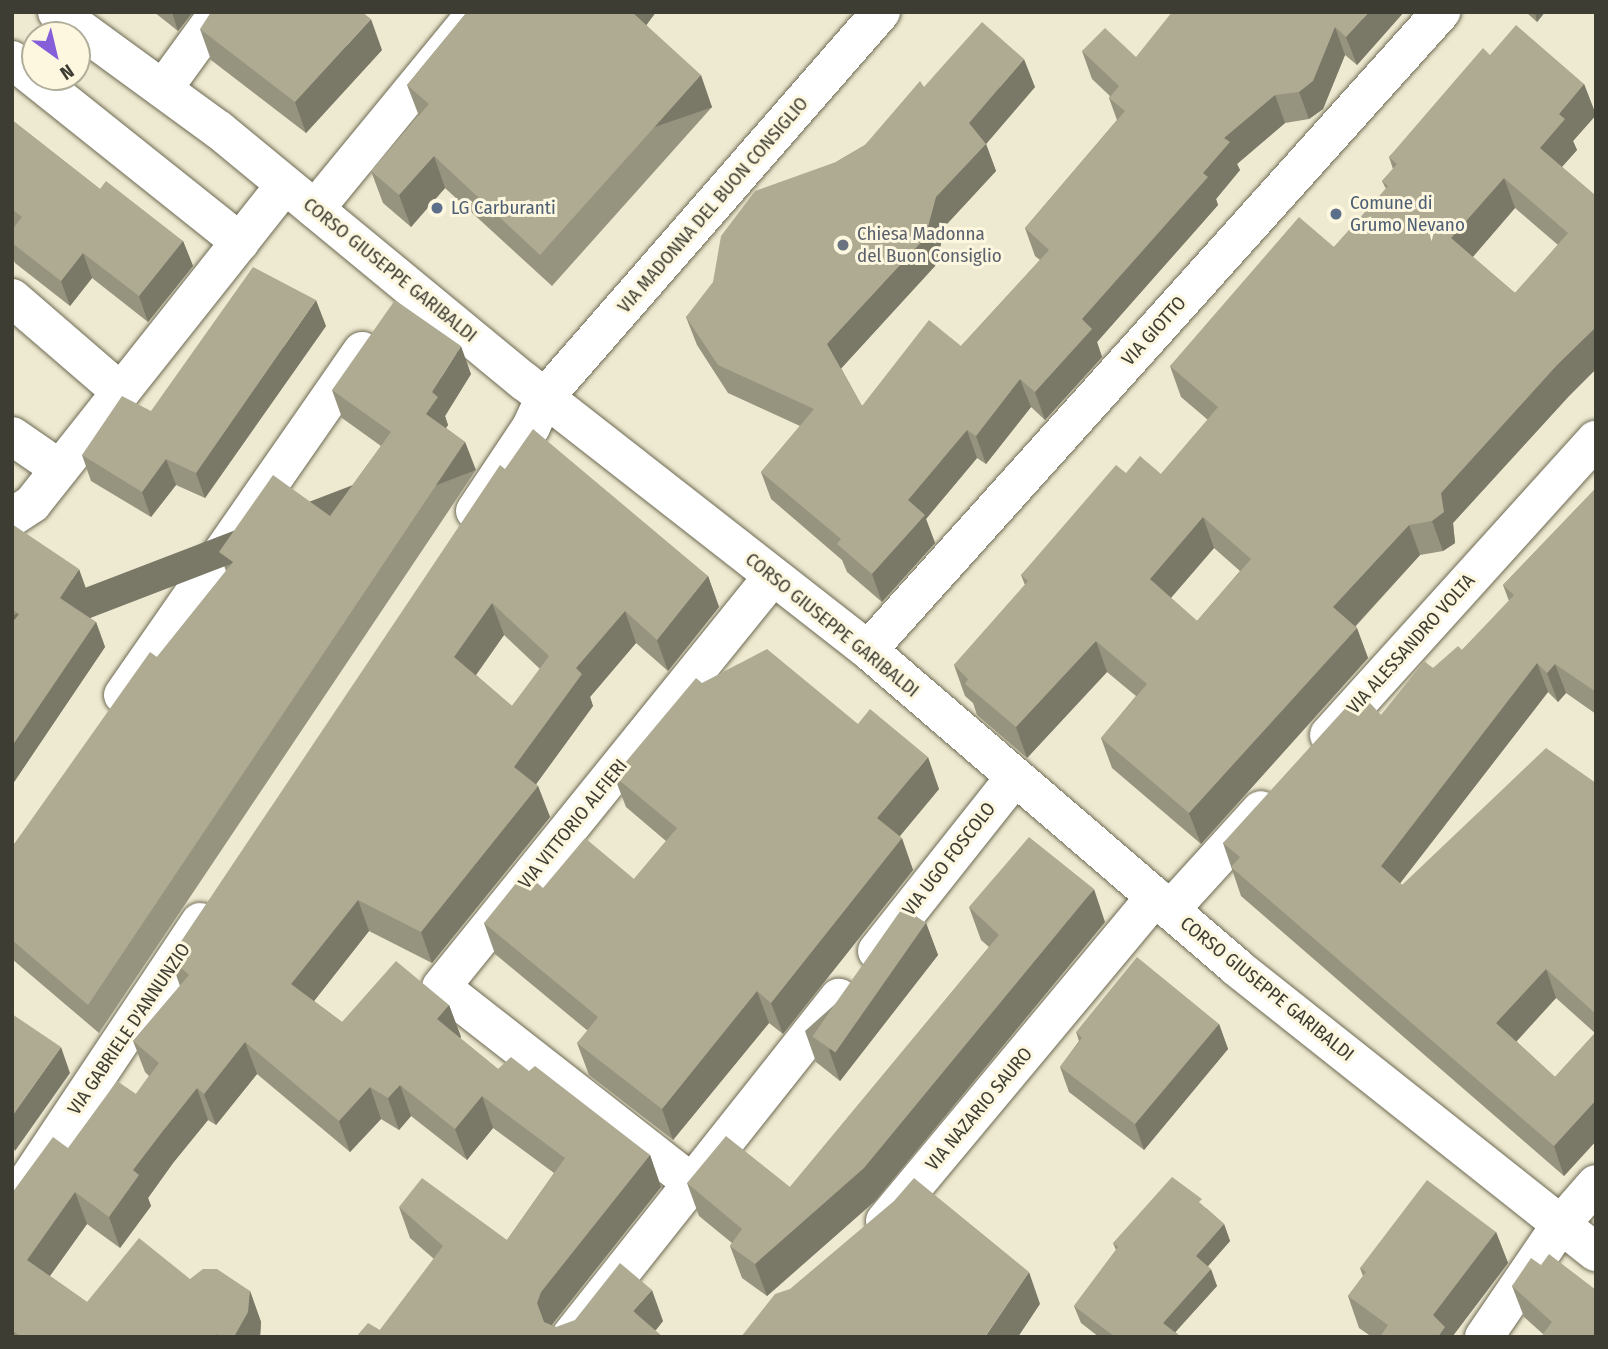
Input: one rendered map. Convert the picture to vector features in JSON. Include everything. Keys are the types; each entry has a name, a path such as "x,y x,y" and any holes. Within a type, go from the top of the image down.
{"street":[{"name":"CORSO GIUSEPPE GARIBALDI","path":"57,12 163,89 545,397 868,650 1162,904 1578,1204 1596,1252"},
{"path":"163,89 219,12"},
{"path":"315,209 477,12"},
{"name":"VIA MADONNA DEL BUON CONSIGLIO","path":"545,397 881,12"},
{"name":"VIA GIOTTO","path":"868,650 1441,12"},
{"path":"12,60 240,242"},
{"path":"12,517 32,504 285,185"},
{"path":"99,729 408,285"},
{"path":"12,298 121,392"},
{"path":"454,543 531,427 545,397"},
{"path":"12,436 60,468"},
{"name":"VIA ALESSANDRO VOLTA","path":"1309,757 1596,440"},
{"name":"VIA VITTORIO ALFIERI","path":"692,1183 441,987 773,576"},
{"name":"VIA UGO FOSCOLO","path":"570,1337 1014,777"},
{"path":"1162,904 1281,788"},
{"name":"VIA GABRIELE D'ANNUNZIO","path":"12,1204 221,891"},
{"name":"VIA NAZARIO SAURO","path":"860,1242 891,1216 1162,904"},
{"path":"1484,1337 1578,1204"}],"building":[{"path":"211,12 362,12 371,19 295,102 200,29"},
{"path":"467,12 632,12 701,75 540,255 434,156 399,195 371,171 429,104 407,85"},
{"path":"1172,12 1369,12 1346,37 1335,27 1313,81 1299,92 1275,95 1224,138 1230,142 1203,173 1208,177 1082,319 1092,329 1035,392 1020,379 976,436 967,430 908,500 925,515 872,574 837,544 841,539 761,472 814,409 718,365 686,317 713,282 721,236 755,191 836,162 865,145 920,81 924,87 982,22 1024,59 969,123 986,144 936,197 925,238 827,344 862,406 929,320 961,346 1049,250 1025,228 1125,111 1109,98 1119,86 1082,51 1105,28 1136,57"},
{"path":"1516,25 1584,84 1559,114 1565,119 1540,148 1596,196 1596,327 1557,365 1441,493 1444,512 1432,521 1409,525 1333,607 1357,628 1189,813 1101,738 1147,684 1096,641 1016,727 965,684 968,679 954,665 1028,581 1021,575 1116,465 1126,473 1140,456 1161,474 1218,407 1170,366 1299,217 1334,247 1388,186 1382,181 1397,164 1389,157 1483,48 1490,55","holes":["1504,178 1568,233 1515,293 1451,238","1203,517 1251,559 1197,621 1150,579"]},
{"path":"12,120 100,189 106,181 183,241 139,296 83,253 61,281 12,243 12,230 22,217 12,209"},
{"path":"253,267 316,300 196,473 166,459 142,492 82,455 122,396 151,411"},
{"path":"395,300 461,346 432,392 438,397 426,414 465,442 88,1005 12,940 12,847 150,652 157,657 233,562 219,552 273,475 330,516 391,432 332,390"},
{"path":"533,429 708,576 657,640 625,611 576,668 582,674 514,767 538,786 421,932 358,900 291,984 342,1022 396,961 449,1005 437,1019 498,1069 511,1057 529,1071 535,1066 650,1155 541,1292 537,1303 544,1322 556,1327 575,1320 620,1263 652,1290 633,1311 663,1337 356,1337 368,1323 380,1330 443,1246 399,1207 422,1178 507,1240 565,1158 482,1096 455,1129 400,1085 388,1098 370,1087 339,1121 245,1042 204,1094 197,1088 162,1132 133,1170 139,1175 109,1217 75,1192 27,1260 87,1302 139,1238 190,1279 203,1269 217,1269 250,1291 248,1312 234,1337 217,1334 214,1337 21,1337 12,1330 12,1193 53,1137 68,1148 117,1081 136,1094 159,1063 133,1041 189,975 170,958 500,465 505,469","holes":["492,603 549,656 512,706 454,657"]},
{"path":"1596,488 1596,692 1555,664 1547,673 1537,663 1381,866 1402,885 1546,748 1596,783 1596,1014 1546,969 1496,1023 1555,1077 1596,1032 1596,1100 1554,1146 1231,867 1240,857 1223,843 1360,692 1381,715 1424,661 1433,668 1458,646 1462,650 1514,595 1503,585"},
{"path":"12,524 79,569 60,598 96,622 12,746 12,623 19,614 12,609"},
{"path":"767,649 858,724 870,709 928,757 877,818 902,838 771,1003 757,991 662,1109 577,1043 598,1017 484,923 525,872 543,888 585,838 634,879 677,828 614,776 696,678 702,683"},
{"path":"1029,837 1094,889 864,1168 755,1264 730,1246 742,1229 687,1183 726,1136 790,1187 999,935 969,907"},
{"path":"903,907 926,923 835,1052 812,1036"},
{"path":"1137,957 1219,1024 1135,1124 1060,1067 1082,1038 1076,1032"},
{"path":"12,1014 61,1047 12,1116"},
{"path":"1172,1177 1202,1199 1199,1202 1224,1224 1196,1256 1211,1269 1163,1323 1181,1337 1115,1337 1074,1306 1118,1247 1113,1243"},
{"path":"914,1178 1029,1272 985,1337 741,1337 775,1294 790,1289 894,1201"},
{"path":"1427,1180 1496,1232 1433,1315 1445,1327 1438,1337 1380,1337 1388,1325 1348,1296 1366,1272 1360,1268"},
{"path":"1549,1254 1596,1290 1596,1337 1541,1337 1552,1322 1512,1286 1531,1258 1541,1265"}],"place":[{"name":"LG Carburanti","path":"437,208"},
{"name":"Comune di Grumo Nevano","path":"1336,214"},
{"name":"Chiesa Madonna del Buon Consiglio","path":"843,245"}]}
